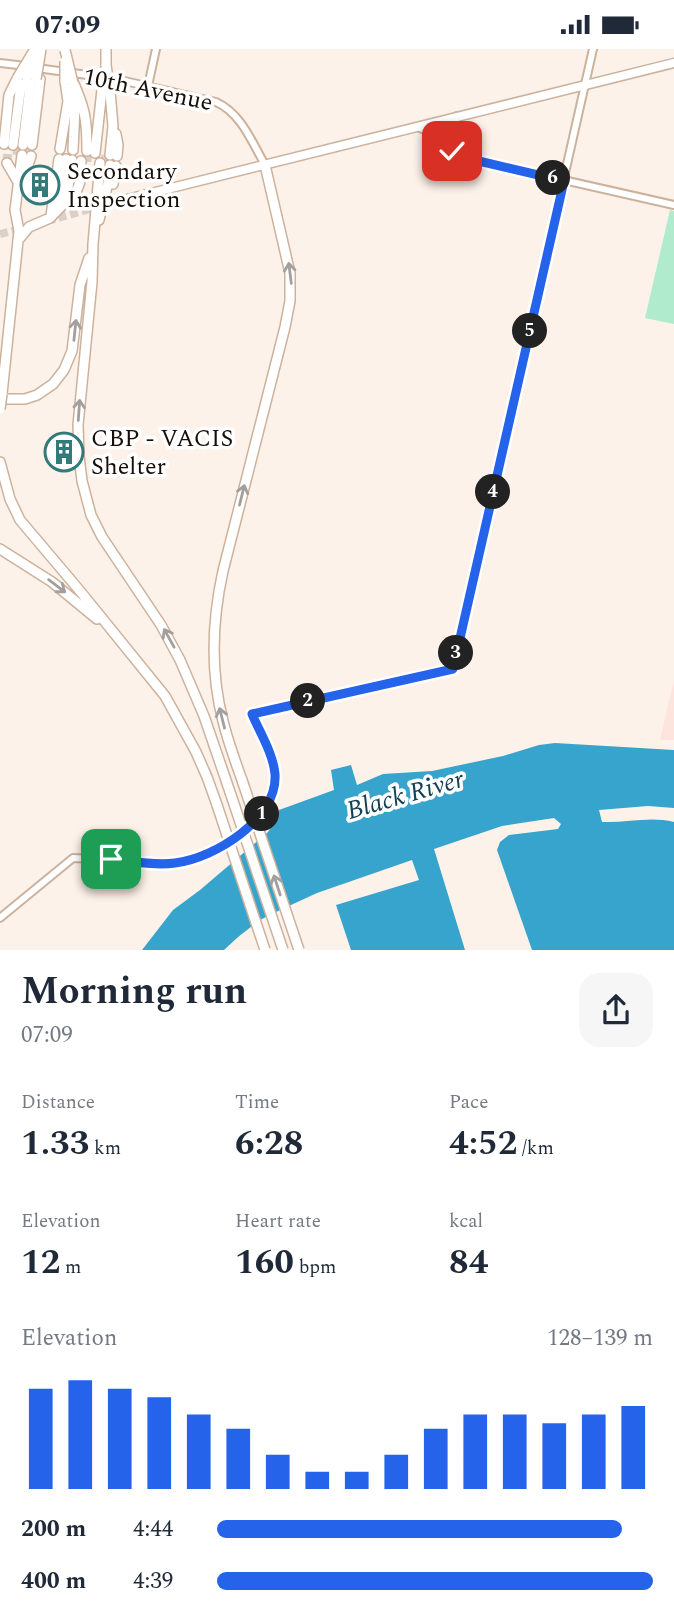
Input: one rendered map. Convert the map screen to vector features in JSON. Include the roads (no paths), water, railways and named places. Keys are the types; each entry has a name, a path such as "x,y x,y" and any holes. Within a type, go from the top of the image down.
{"highway":[{"path":"17,246 29,226 53,214 77,190 89,157 106,91 106,50"},
{"path":"53,214 89,157 113,131 106,91 106,50"},
{"path":"0,410 19,227 15,217 17,160 14,95 26,78 36,52"},
{"path":"17,160 26,78 36,52"},
{"path":"65,53 89,157"},
{"path":"0,129 5,93 26,78"},
{"path":"1,395 25,399 33,396 53,384 64,370 74,344 80,285 100,216 110,197 89,157 68,101 71,83"},
{"path":"71,83 80,95 86,117 94,237 78,425 80,468 88,505 102,537 154,613 180,660 204,716 283,950"},
{"path":"265,165 289,266 290,301 223,571 215,612 214,665 224,726 299,950"},
{"path":"0,462 17,514 160,689 176,715 203,765 265,950"},
{"path":"0,549 69,595 102,624 132,656"}],"main road":[{"path":"115,202 674,63"}],"street":[{"path":"148,86 156,49"},
{"path":"0,918 73,858 178,863 205,854 241,833 268,806 275,783 273,763 252,714 453,669 593,49"},
{"name":"10th Avenue","path":"0,63 106,77 214,101 229,109 239,120 265,165"},
{"path":"457,116 451,138 461,156"},
{"path":"418,127 434,135 461,156 674,205"}],"water":[{"name":"Black River","path":"555,743 674,750 674,808 648,806 599,810 602,822 674,822 674,950 532,950 497,850 500,842 509,835 558,829 561,824 554,818 502,826 434,849 465,950 351,950 336,905 419,880 412,860 317,893 278,911 260,920 224,950 142,950 173,910 268,832 279,810 334,790 331,770 351,765 357,785 383,774 432,771"}],"tunnel":[{"path":"7,163 8,144"},
{"path":"17,155 18,144"},
{"path":"27,155 28,145"},
{"path":"87,151 87,162"},
{"path":"105,164 106,154"},
{"path":"47,221 115,202"},
{"path":"0,234 24,228"}],"place":[{"name":"Secondary Inspection","path":"40,185"},
{"name":"CBP - VACIS Shelter","path":"64,452"}]}
